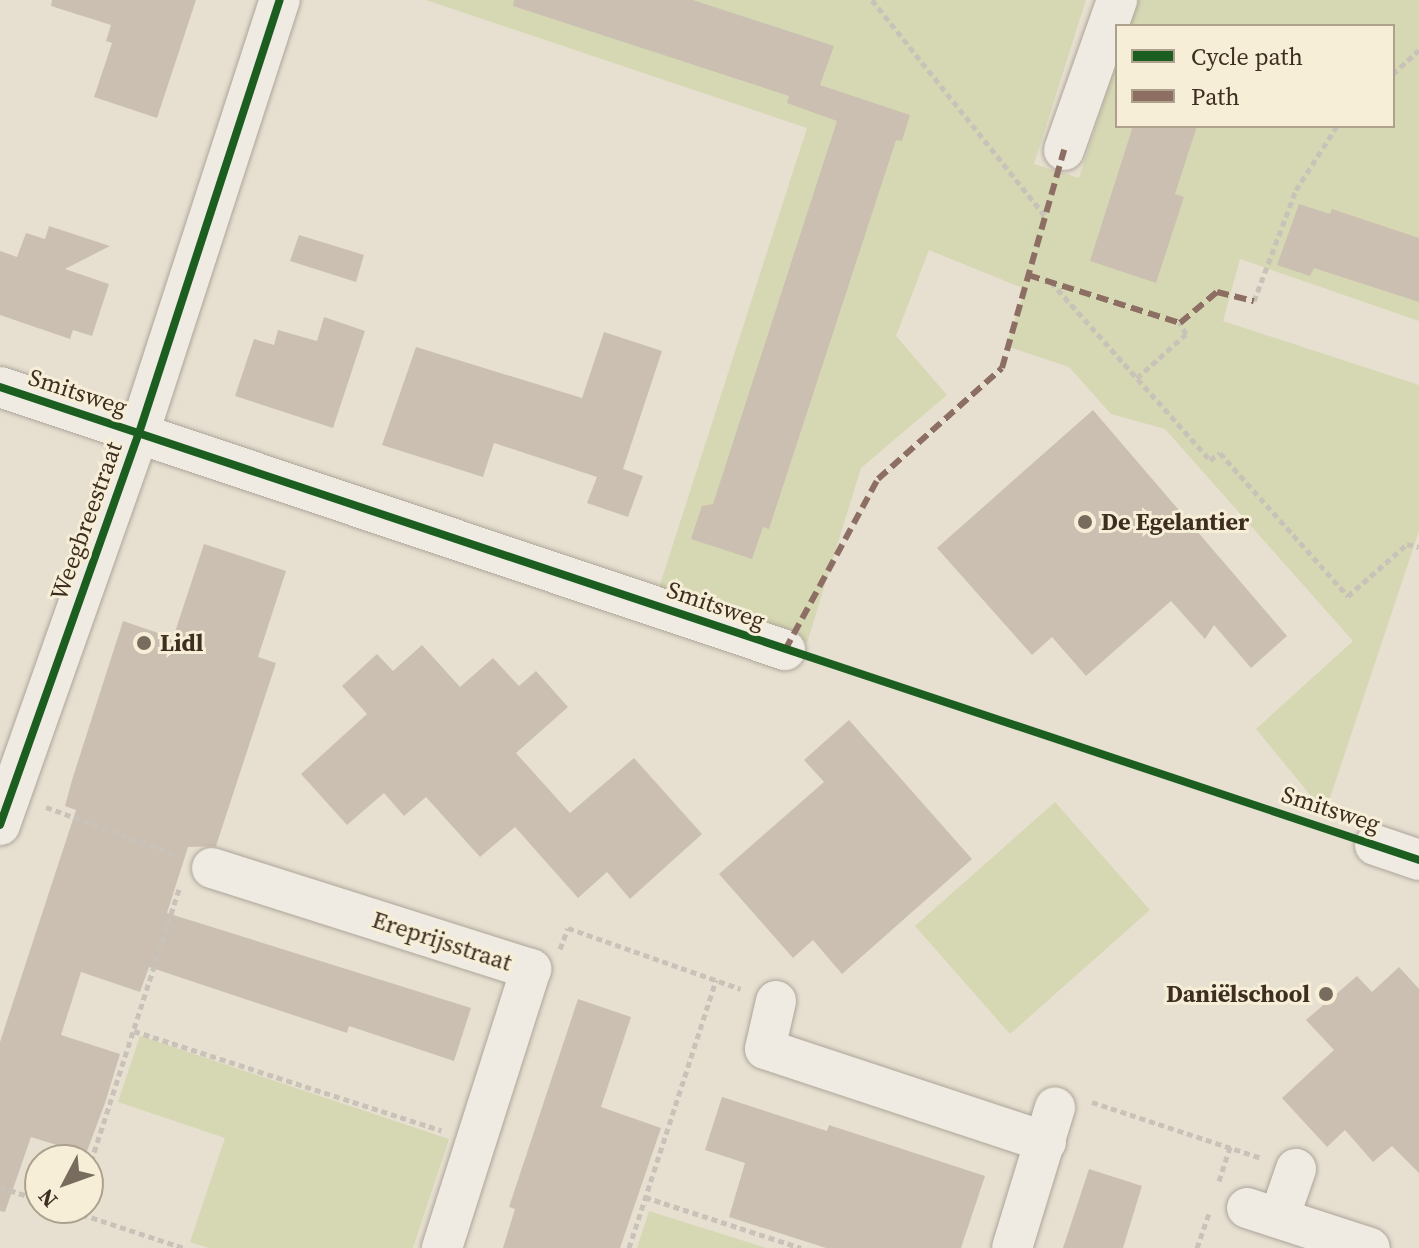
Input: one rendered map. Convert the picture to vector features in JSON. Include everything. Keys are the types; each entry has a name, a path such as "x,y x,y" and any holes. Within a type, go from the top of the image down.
{"street":[{"name":"Weegbreestraat","path":"5,809 139,433 280,0"},
{"path":"1064,150 1117,0"},
{"name":"Smitsweg","path":"0,387 785,650"},
{"name":"Smitsweg","path":"1375,845 1419,860"},
{"name":"Ereprijsstraat","path":"200,864 531,969 442,1248"},
{"path":"776,1001 765,1049 1051,1124 1012,1248"},
{"path":"1296,1169 1263,1213 1370,1248"}],"path":[{"path":"872,0 1045,216"},
{"path":"1395,72 1419,50"},
{"path":"1407,62 1419,57"},
{"path":"1254,301 1296,190 1336,128"},
{"path":"1051,282 1210,460 1220,453 1348,596 1407,544 1419,547"},
{"path":"1137,378 1186,334 1180,323"},
{"path":"5,809 200,864 134,1031 97,1144"},
{"path":"531,969 550,975 568,928 776,1001"},
{"path":"629,1248 716,980"},
{"path":"134,1031 476,1142"},
{"path":"1051,1124 1077,1097 1296,1169"},
{"path":"0,1187 24,1195"},
{"path":"645,1197 801,1248"},
{"path":"104,1220 184,1248"}],"green space":[{"path":"426,0 1086,0 1034,164 1079,178 1115,66 1115,128 1395,128 1395,24 1129,24 1136,0 1419,0 1419,321 1240,259 1223,321 1419,385 1419,531 1325,813 1256,729 1353,641 1165,429 1111,414 1069,367 1006,346 1025,289 929,250 896,336 947,395 861,468 807,643 657,594 807,128"},
{"path":"1055,802 1150,910 1010,1034 915,926"},
{"path":"140,1036 449,1139 413,1248 209,1248 190,1242 225,1138 118,1102"},
{"path":"649,1211 766,1248 637,1248"}],"building":[{"path":"52,0 196,0 157,118 94,97 112,43 106,41 111,25 51,6"},
{"path":"514,0 693,0 834,46 820,85 910,115 902,141 896,140 769,529 763,527 752,559 691,539 702,506 713,504 837,121 787,103 789,96 513,6"},
{"path":"1132,128 1196,128 1175,194 1184,197 1156,283 1090,261"},
{"path":"1299,204 1330,214 1332,209 1419,238 1419,302 1314,268 1310,276 1277,265"},
{"path":"49,226 110,246 65,269 109,284 92,336 73,330 70,339 0,315 0,251 17,257 26,233 45,239"},
{"path":"299,235 364,255 356,282 290,261"},
{"path":"324,317 365,331 333,428 235,396 254,339 274,345 278,330 317,341"},
{"path":"604,332 662,351 623,469 643,476 628,517 587,503 597,477 494,443 483,477 382,445 416,347 582,398"},
{"path":"1093,410 1287,636 1251,668 1214,625 1205,639 1171,601 1086,676 1052,637 1032,655 937,548"},
{"path":"204,544 286,571 258,657 276,663 216,846 188,847 167,913 471,1008 454,1061 349,1026 347,1033 149,967 140,992 81,972 61,1035 120,1054 105,1103 90,1144 54,1144 31,1137 29,1144 24,1144 24,1157 5,1212 0,1211 0,1042 76,810 65,806 72,780 123,621 173,638"},
{"path":"422,645 460,687 493,658 519,686 536,671 568,707 516,753 570,813 634,758 702,834 630,899 607,872 578,898 515,827 480,857 426,797 404,816 384,793 347,825 301,774 367,714 342,686 377,654 393,671"},
{"path":"849,720 972,859 842,974 813,940 793,958 719,874 824,782 804,760"},
{"path":"1399,967 1419,989 1419,1173 1392,1146 1373,1162 1345,1130 1327,1147 1282,1098 1334,1050 1306,1020 1357,976 1372,992"},
{"path":"578,999 631,1017 601,1107 661,1128 620,1248 503,1248 515,1209 509,1207"},
{"path":"722,1097 827,1131 829,1125 985,1176 961,1248 826,1248 729,1217 745,1163 705,1150"},
{"path":"1089,1169 1142,1186 1123,1248 1063,1248"}],"marked path":[{"path":"785,650 878,479 1002,368 1064,150"},
{"path":"1028,275 1180,323 1217,292 1254,301"}],"cycle path":[{"path":"0,825 139,433 280,0"},
{"path":"0,387 1419,860"}],"place":[{"name":"De Egelantier","path":"1085,522"},
{"name":"Lidl","path":"144,643"},
{"name":"Daniëlschool","path":"1326,994"}]}
